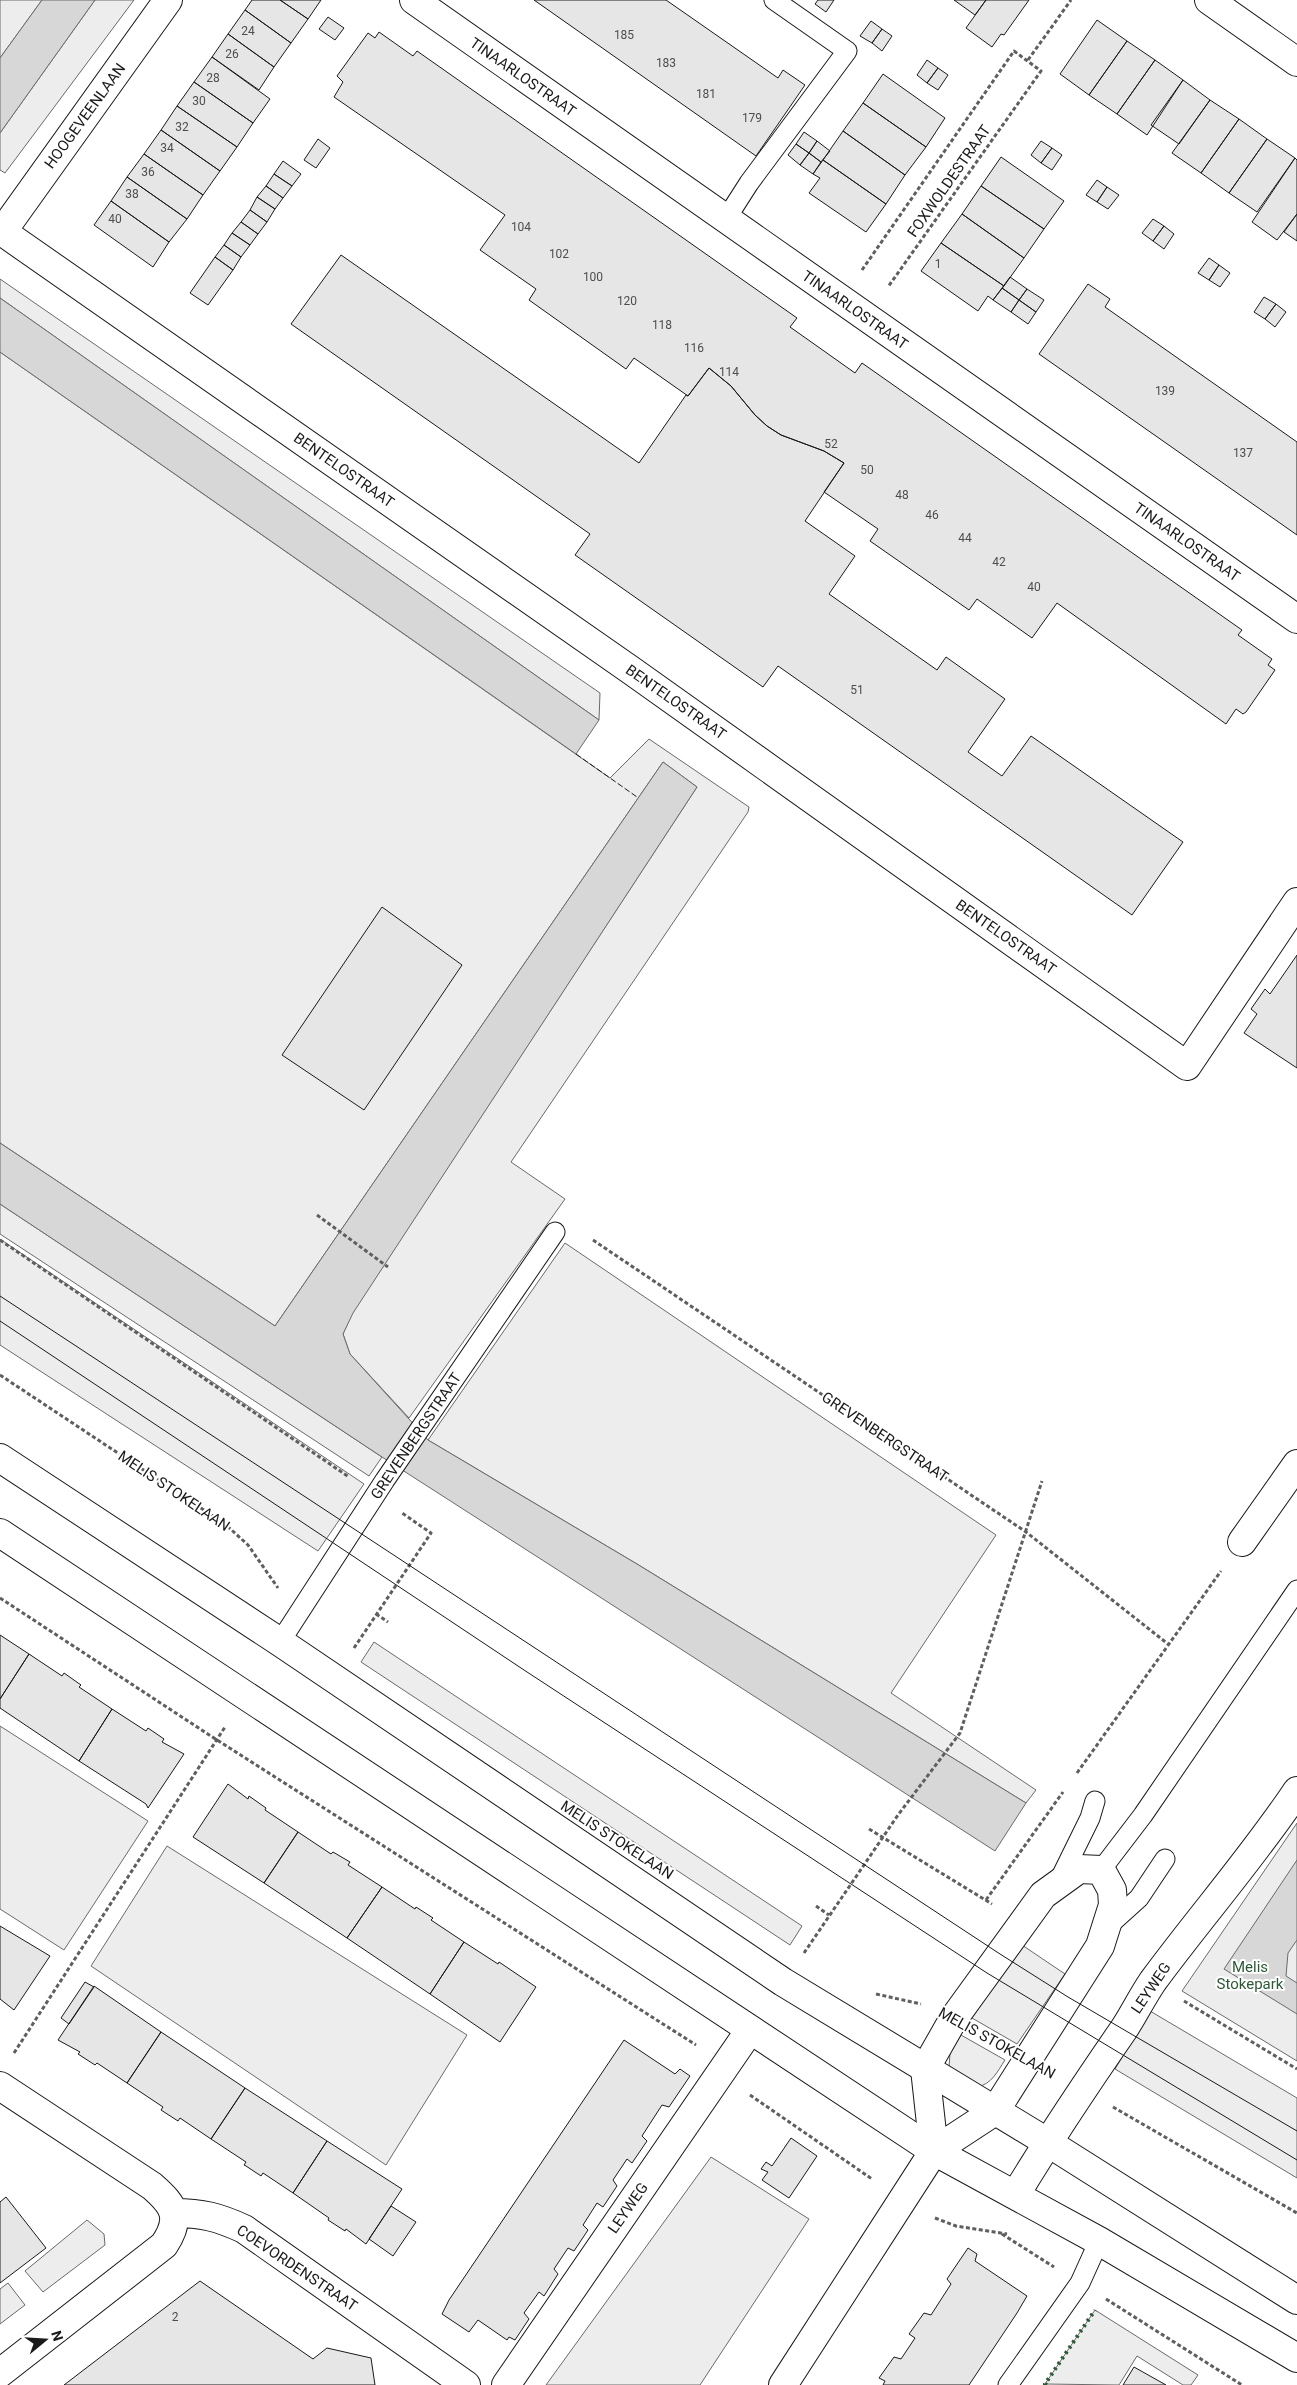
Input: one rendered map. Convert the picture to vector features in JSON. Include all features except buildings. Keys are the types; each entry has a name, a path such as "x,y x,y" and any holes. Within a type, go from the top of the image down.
{"street":[{"name":"HOOGEVEENLAAN","path":"1,231 168,0"},
{"name":"TINAARLOSTRAAT","path":"414,0 843,300 865,318 1297,619"},
{"path":"1209,0 1297,62"},
{"name":"BENTELOSTRAAT","path":"1,231 646,680 1187,1066 1297,902"},
{"name":"MELIS STOKELAAN","path":"0,1458 280,1642 783,1982 1047,2142 1297,2300"},
{"path":"1242,1542 1297,1464"},
{"path":"0,1533 934,2151 1016,2194 1099,2241 1297,2358"},
{"name":"LEYWEG","path":"1016,2194 1047,2142 1124,2029 1153,1982 1270,1832 1297,1791"},
{"path":"783,2385 904,2201 934,2151 995,2111 1100,1946 1108,1926 1113,1905 1112,1890 1101,1870 1079,1869 1043,1896 954,2018 925,2069 934,2151"},
{"name":"LEYWEG","path":"506,2385 750,2030"},
{"path":"0,2086 152,2186 168,2199 174,2213 174,2230 164,2245 0,2373"},
{"name":"COEVORDENSTRAAT","path":"174,2213 196,2213 217,2217 244,2230 466,2385"}],"lane":[{"path":"726,219 749,183 847,51 774,0"},
{"name":"GREVENBERGSTRAAT","path":"280,1642 381,1488 554,1232"},
{"path":"1101,1870 1143,1815 1297,1590"},
{"path":"1058,1884 1090,1818 1095,1801"},
{"path":"1108,1926 1139,1898 1164,1859"},
{"path":"1008,2385 1080,2283 1099,2241"}],"path":[{"path":"1028,60 1071,0"},
{"name":"FOXWOLDESTRAAT","path":"843,300 1014,51 1042,71 865,318"},
{"path":"317,1215 388,1267"},
{"path":"0,1240 381,1488 431,1533 350,1653"},
{"name":"GREVENBERGSTRAAT","path":"593,1240 1026,1532 1168,1644"},
{"name":"MELIS STOKELAAN","path":"0,1375 225,1524 248,1545 296,1616"},
{"path":"783,1982 898,1815 960,1732 1042,1481"},
{"path":"1072,1780 1242,1542"},
{"path":"0,1598 217,1740 727,2065 744,2090 765,2107 904,2201 934,2218 956,2226 999,2233 1242,2385"},
{"path":"376,1614 388,1622"},
{"path":"9,2061 246,1696"},
{"path":"986,1900 1066,1788"},
{"path":"816,1906 830,1915"},
{"path":"1153,1982 1297,2069"},
{"name":"MELIS STOKELAAN","path":"873,1993 930,2007 954,2018 1027,2060"},
{"path":"1082,2089 1297,2213"}],"green space":[{"path":"0,0 42,0 0,58"},
{"path":"95,0 134,0 5,173 0,170 0,133"},
{"path":"0,279 600,693 599,720 0,298"},
{"path":"0,352 610,778 649,739 749,807 748,812 511,1162 565,1199 409,1418 350,1354 343,1334 352,1313 697,787 663,762 275,1326 0,1143"},
{"path":"0,1204 382,1457 369,1476 0,1234"},
{"path":"0,1239 364,1484 318,1551 0,1345"},
{"path":"565,1243 996,1535 891,1693 1036,1790 1026,1803 637,1564 428,1440"},
{"path":"374,1642 802,1926 790,1945 361,1662"},
{"path":"0,1726 148,1821 64,1950 0,1909"},
{"name":"Melis Stokepark","path":"1297,1823 1297,2061 1182,1991"},
{"path":"167,1846 467,2035 386,2165 91,1966"},
{"path":"1022,1945 1065,1974 1017,2044 972,2018"},
{"path":"1150,2011 1297,2098 1297,2178 1115,2069"},
{"path":"961,2035 1005,2060 994,2077 987,2083 977,2087 949,2068 950,2053"},
{"path":"711,2157 809,2219 700,2385 546,2385"},
{"path":"87,2220 104,2234 105,2245 43,2292 25,2271"},
{"path":"8,2283 25,2305 0,2324 0,2289"},
{"path":"1095,2310 1198,2375 1191,2385 1183,2385 1137,2356 1119,2385 1045,2384"}],"shaded area":[{"path":"42,0 95,0 0,133 0,58"},
{"path":"0,298 599,720 576,754 0,352"},
{"path":"663,762 697,787 353,1313 343,1334 350,1354 428,1440 637,1564 1026,1803 995,1851 382,1457 0,1204 0,1143 275,1326"},
{"path":"1297,1860 1297,1940 1288,1953 1286,1976 1297,1983 1297,2014 1224,1969"}],"tram line":[{"path":"0,1296 1000,1954 1068,1997 1297,2131"},
{"path":"0,1321 524,1670 987,1973 1297,2160"}],"hedge":[{"path":"1047,2385 1045,2384 1095,2310"}],"fence":[{"path":"576,754 637,797"}]}
